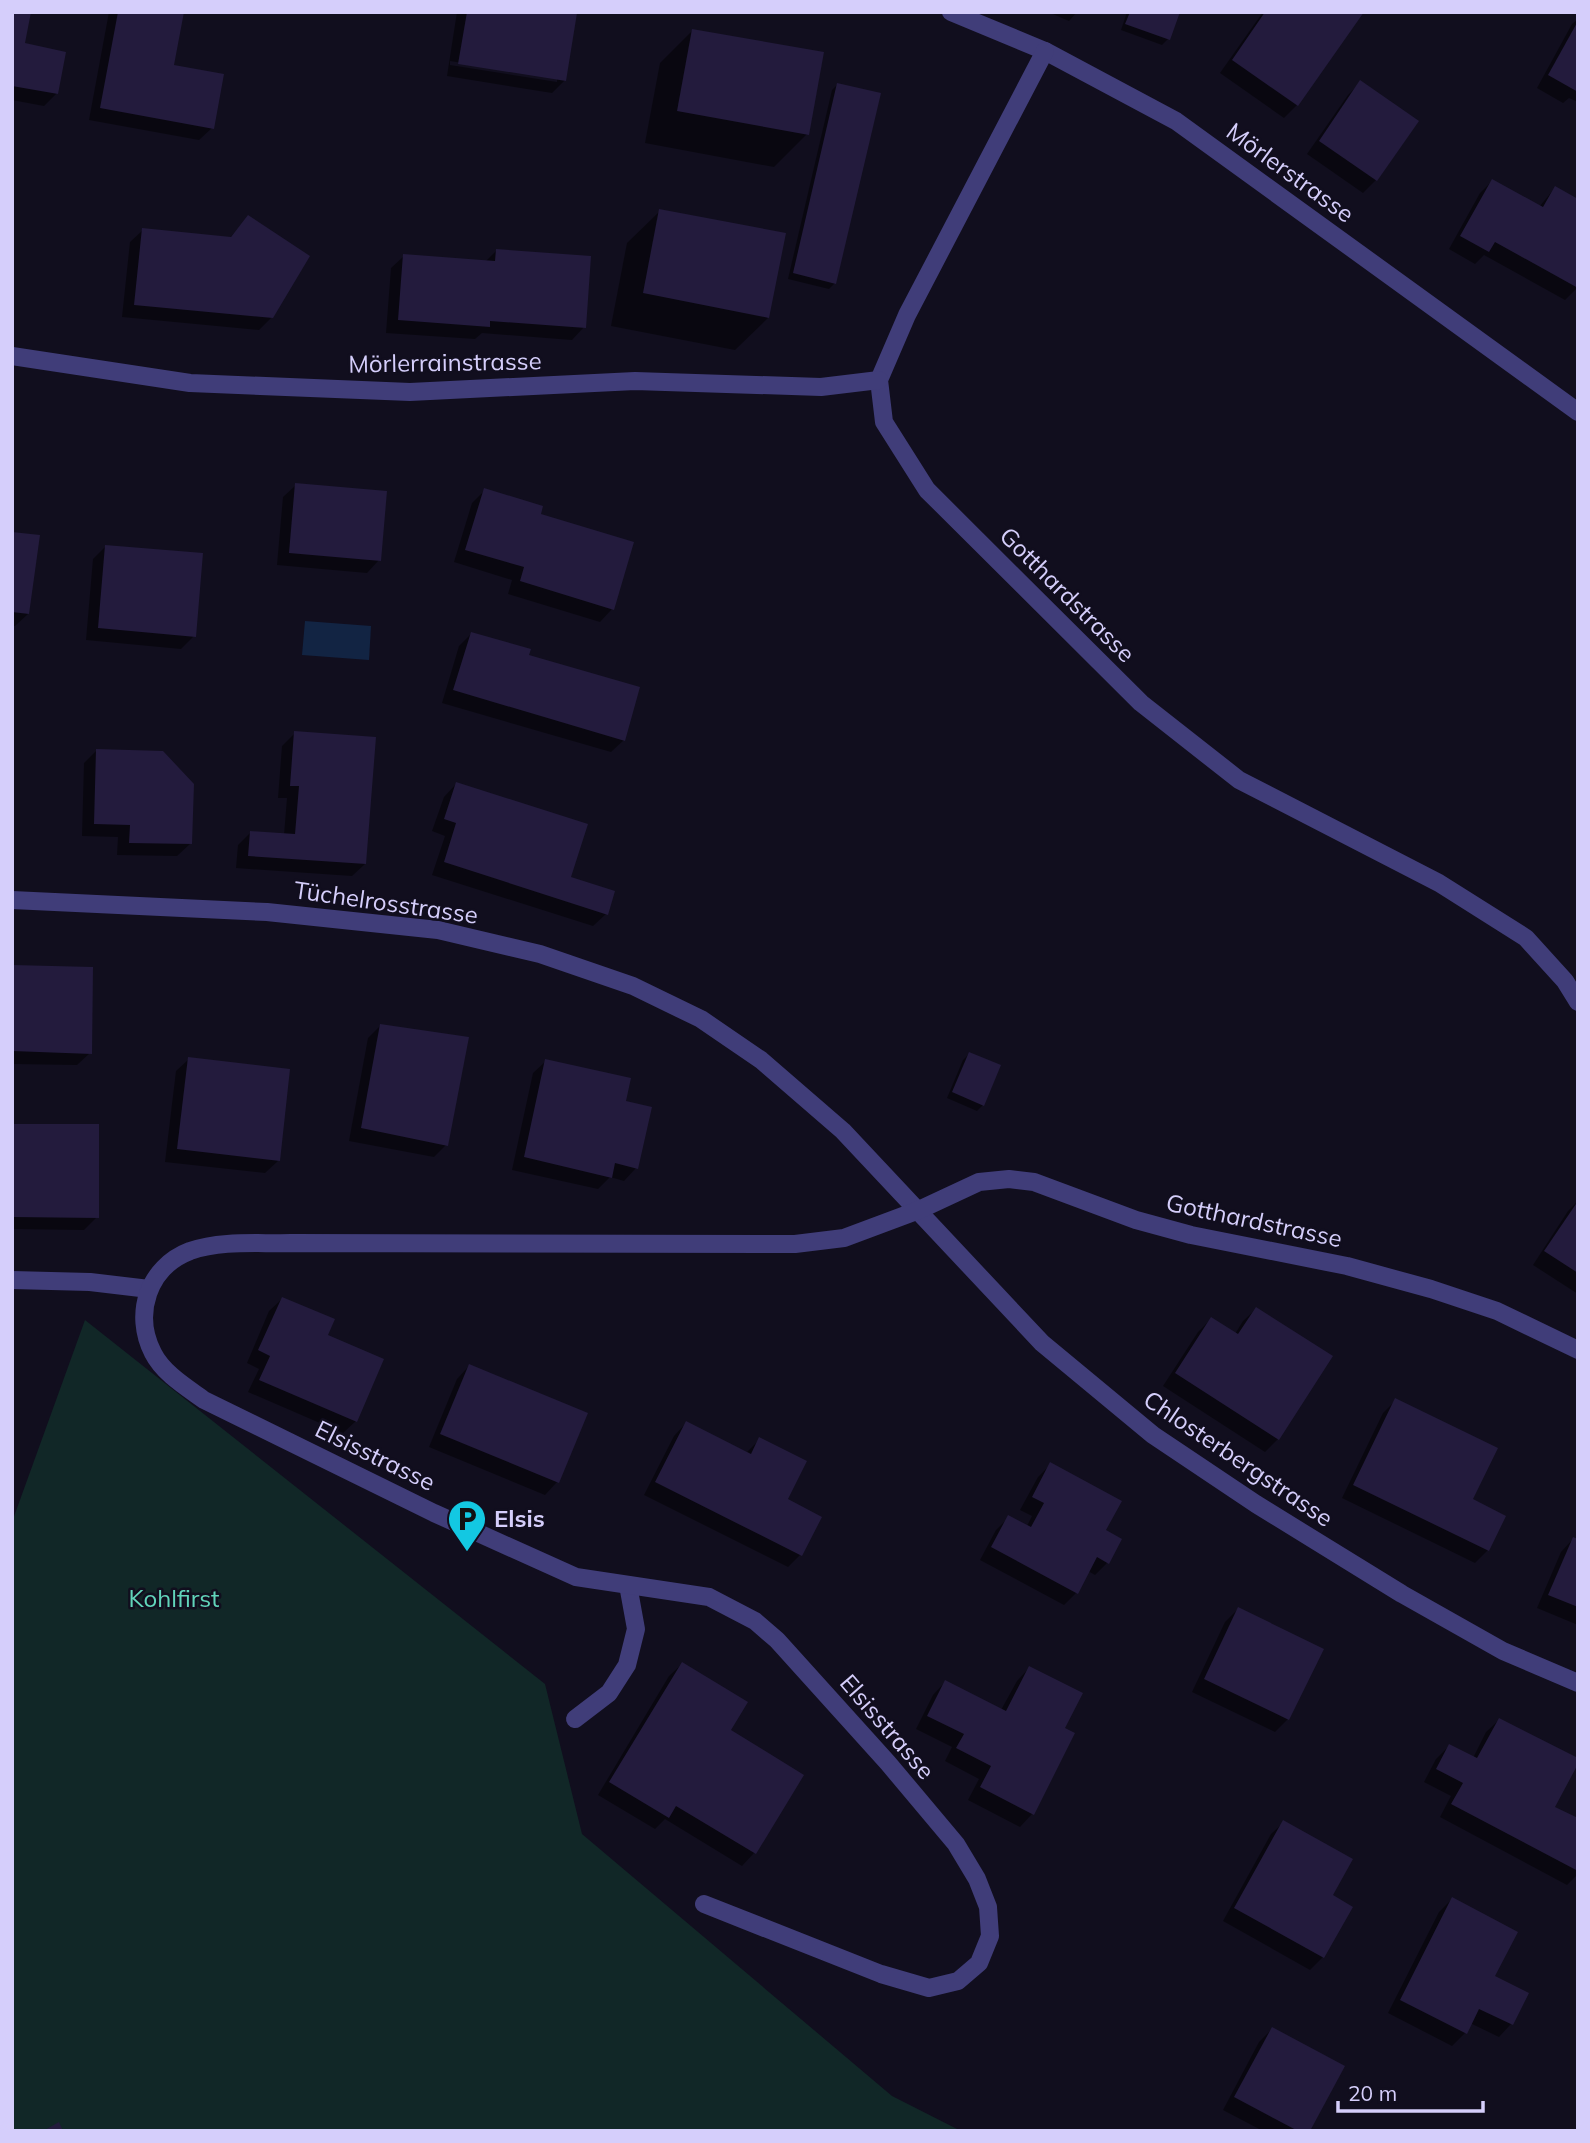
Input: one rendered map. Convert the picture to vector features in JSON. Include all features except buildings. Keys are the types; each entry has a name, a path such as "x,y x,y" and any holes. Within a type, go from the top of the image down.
{"street":[{"name":"Mörlerstrasse","path":"951,12 1045,51 1176,121 1578,412"},
{"name":"Gotthardstrasse","path":"1045,51 907,314 879,380 884,422 927,490 1140,703 1239,780 1438,883 1526,938 1565,981 1578,1002"},
{"name":"Mörlerrainstrasse","path":"12,356 190,383 410,392 635,381 821,387 879,380"},
{"name":"Tüchelrosstrasse","path":"12,900 267,912 438,930 540,954 633,986 701,1019 761,1060 843,1131 919,1210"},
{"name":"Gotthardstrasse","path":"919,1210 979,1182 1009,1179 1034,1182 1136,1220 1191,1236 1347,1266 1431,1289 1497,1311 1578,1350"},
{"path":"12,1279 90,1282 149,1289 171,1261 187,1252 210,1245 795,1244 844,1238 919,1210"},
{"name":"Chlosterbergstrasse","path":"919,1210 1042,1343 1153,1435 1256,1504 1402,1594 1503,1651 1578,1683"},
{"name":"Elsisstrasse","path":"149,1289 144,1306 145,1330 154,1355 175,1378 204,1400 435,1513 576,1577 709,1597 755,1621 777,1640 888,1763 956,1844 977,1880 988,1907 990,1936 979,1963 958,1981 929,1988 881,1974 704,1904"},
{"path":"575,1719 609,1693 627,1665 636,1629 628,1585"}],"green space":[{"name":"Kohlfirst","path":"85,1320 545,1684 582,1834 892,2096 961,2131 12,2131 12,1522"}],"water":[{"path":"305,621 371,626 369,660 302,655"}],"place":[{"name":"Elsis","path":"467,1553"}]}
